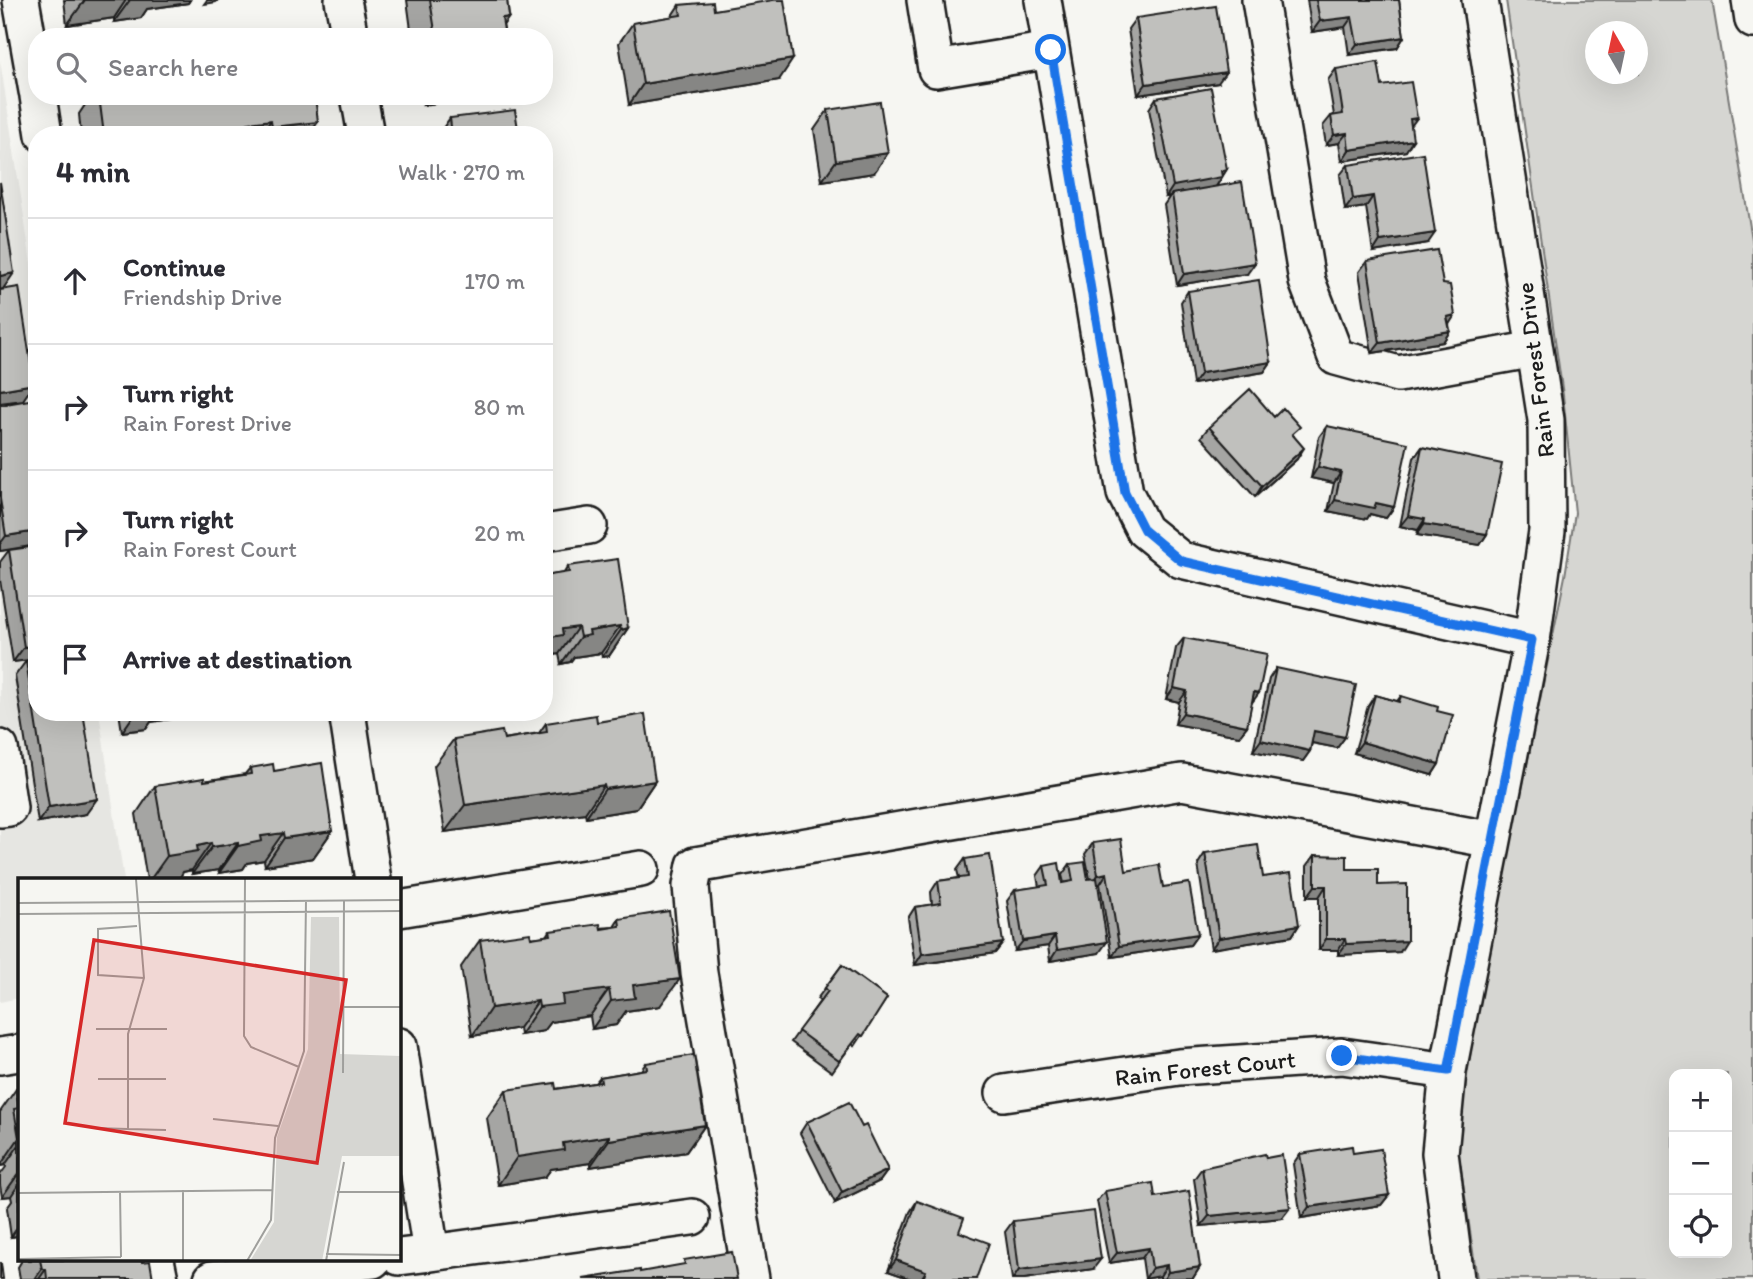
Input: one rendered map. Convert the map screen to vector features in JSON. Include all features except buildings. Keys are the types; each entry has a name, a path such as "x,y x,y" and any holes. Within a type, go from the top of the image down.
{"street":[{"path":"21,0 28,40"},
{"path":"344,0 348,28"},
{"path":"925,0 936,69 1051,50"},
{"path":"1043,0 1125,493 1144,530 1181,561 1532,640"},
{"path":"1260,0 1307,281 1336,357 1398,374 1535,349"},
{"name":"Rain Forest Drive","path":"1456,1279 1440,1153 1448,1071 1532,640 1547,531 1546,420 1480,0"},
{"path":"1750,0 1753,20"},
{"path":"39,105 43,126"},
{"path":"361,105 364,126"},
{"path":"553,532 589,526"},
{"path":"348,721 373,878"},
{"path":"0,748 9,808 0,809"},
{"path":"751,1279 699,973 691,886 695,865 1182,782 1493,840"},
{"path":"401,909 641,869"},
{"path":"0,1056 18,1053"},
{"name":"Rain Forest Court","path":"1004,1093 1180,1067 1342,1056 1448,1071"},
{"path":"401,1072 415,1255 692,1217"},
{"path":"212,1279 356,1262"}],"shaded area":[{"path":"1506,0 1712,0 1753,245 1753,1279 1477,1279 1457,1142 1476,1016 1565,576 1575,513 1563,395"},
{"path":"0,60 28,243 28,721 100,721 124,878 18,878 18,998 0,1002"}],"route":[{"path":"1051,50 1125,493 1144,530 1181,561 1532,640 1448,1071 1342,1056"}]}
